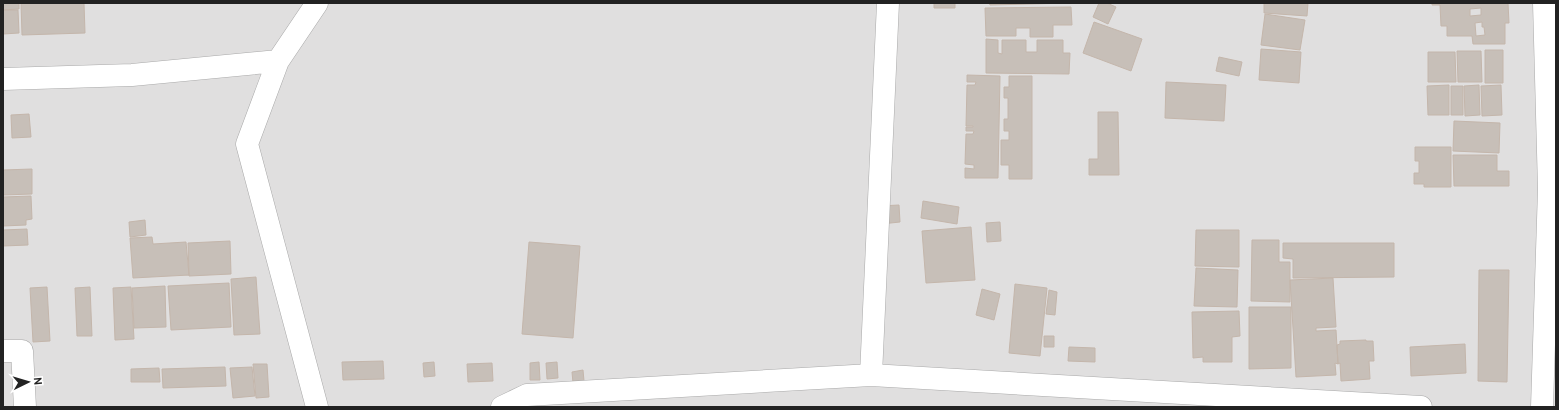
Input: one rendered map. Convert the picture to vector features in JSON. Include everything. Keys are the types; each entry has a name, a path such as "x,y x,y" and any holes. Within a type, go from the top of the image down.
{"street":[{"path":"317,3 278,61 247,144 317,407"},
{"path":"871,375 888,3"},
{"path":"1542,407 1553,189 1544,3"},
{"path":"3,79 132,75 278,61"},
{"path":"3,351 22,351 25,407"},
{"path":"502,407 527,395 871,375 1421,407"}],"shaded area":[{"path":"3,3 1556,3 1556,407 3,407"}],"building":[{"path":"3,3 19,3 19,9 3,10"},
{"path":"21,3 84,3 85,33 22,35"},
{"path":"934,3 955,3 955,8 934,8"},
{"path":"989,3 1071,3 990,5"},
{"path":"1099,3 1107,3 1116,7 1108,24 1093,17"},
{"path":"1264,3 1308,3 1307,16 1264,13"},
{"path":"1432,3 1508,3 1509,23 1505,23 1505,44 1473,44 1472,36 1447,36 1447,26 1441,26 1440,5 1432,5","holes":["1481,8 1481,15 1470,16 1470,9","1482,22 1485,35 1476,36 1475,23"]},
{"path":"1071,7 1072,25 1053,25 1053,37 1030,37 1030,28 1016,28 1016,36 986,36 985,8"},
{"path":"3,10 18,10 19,33 3,34"},
{"path":"1265,14 1305,20 1300,50 1261,45"},
{"path":"1094,22 1142,39 1131,71 1083,53"},
{"path":"986,39 998,40 998,53 1002,54 1002,40 1026,40 1026,52 1037,52 1037,40 1063,40 1063,53 1070,53 1069,74 986,73"},
{"path":"1261,49 1301,52 1299,83 1259,80"},
{"path":"1485,50 1503,50 1503,83 1485,83"},
{"path":"1457,51 1481,51 1482,82 1458,82"},
{"path":"1428,52 1455,52 1456,82 1428,82"},
{"path":"1219,57 1242,62 1239,76 1216,71"},
{"path":"967,75 1000,76 998,178 965,178 965,168 974,169 974,165 965,164 966,134 973,134 974,131 966,131 966,127 973,127 966,126 967,85 975,85 976,82 967,82"},
{"path":"1009,76 1032,76 1032,179 1009,179 1009,165 1001,165 1001,140 1009,140 1009,131 1004,131 1004,119 1008,119 1008,98 1004,98 1004,87 1009,87"},
{"path":"1166,82 1226,85 1224,121 1165,118"},
{"path":"1449,85 1449,115 1428,115 1427,86"},
{"path":"1479,85 1480,115 1465,116 1464,86"},
{"path":"1501,85 1502,115 1482,116 1481,86"},
{"path":"1451,86 1463,86 1463,115 1451,115"},
{"path":"1098,112 1118,112 1119,175 1089,175 1089,159 1098,159"},
{"path":"29,114 31,137 12,138 11,115"},
{"path":"1454,121 1500,123 1499,153 1453,151"},
{"path":"1415,147 1451,147 1451,187 1424,187 1424,184 1414,184 1414,173 1419,173 1419,161 1415,161"},
{"path":"1453,155 1497,155 1497,171 1509,171 1509,186 1454,186"},
{"path":"32,169 32,194 3,195 3,170"},
{"path":"31,196 32,219 26,220 26,225 3,226 3,197"},
{"path":"923,201 959,207 957,224 921,218"},
{"path":"899,205 900,222 881,224 880,206"},
{"path":"145,220 146,235 130,237 129,222"},
{"path":"1000,222 1001,241 987,242 986,223"},
{"path":"971,227 975,280 926,283 922,231"},
{"path":"27,229 28,245 3,246 3,230"},
{"path":"1196,230 1239,230 1239,267 1195,266"},
{"path":"152,237 153,244 186,242 189,275 133,278 130,238"},
{"path":"1252,240 1279,240 1279,262 1290,262 1290,302 1251,301"},
{"path":"230,241 231,274 189,276 188,243"},
{"path":"529,242 580,246 573,338 522,334"},
{"path":"1283,243 1394,243 1394,277 1293,278 1293,259 1283,258"},
{"path":"1196,268 1238,270 1237,307 1194,306"},
{"path":"1479,270 1509,270 1507,382 1478,381"},
{"path":"256,277 260,334 234,335 231,279"},
{"path":"1333,278 1336,327 1316,328 1316,331 1336,330 1338,364 1335,363 1336,375 1296,377 1290,280"},
{"path":"229,283 231,327 171,330 168,286"},
{"path":"1015,284 1047,288 1040,356 1009,353"},
{"path":"165,286 166,327 134,328 132,288"},
{"path":"47,287 50,341 33,342 30,288"},
{"path":"90,287 92,336 77,336 75,288"},
{"path":"131,287 134,339 115,340 113,288"},
{"path":"982,289 1000,294 994,320 976,315"},
{"path":"1049,290 1057,292 1055,315 1046,314"},
{"path":"1249,307 1291,307 1291,368 1249,369"},
{"path":"1239,311 1240,336 1232,337 1232,362 1203,362 1203,357 1193,358 1192,312"},
{"path":"1044,336 1054,336 1054,347 1044,347"},
{"path":"1340,341 1373,341 1374,361 1369,361 1370,379 1341,381 1337,345 1340,344"},
{"path":"1465,344 1466,373 1411,376 1410,347"},
{"path":"1069,347 1095,348 1095,362 1068,361"},
{"path":"383,361 384,379 343,380 342,362"},
{"path":"434,362 435,376 424,377 423,363"},
{"path":"539,362 540,380 530,380 530,363"},
{"path":"557,362 558,378 547,379 546,363"},
{"path":"492,363 493,381 468,382 467,364"},
{"path":"253,364 267,364 269,397 256,398"},
{"path":"225,367 226,386 163,388 162,369"},
{"path":"252,367 255,396 233,398 230,368"},
{"path":"159,368 160,382 131,382 131,369"},
{"path":"583,370 584,381 573,383 572,372"}]}
